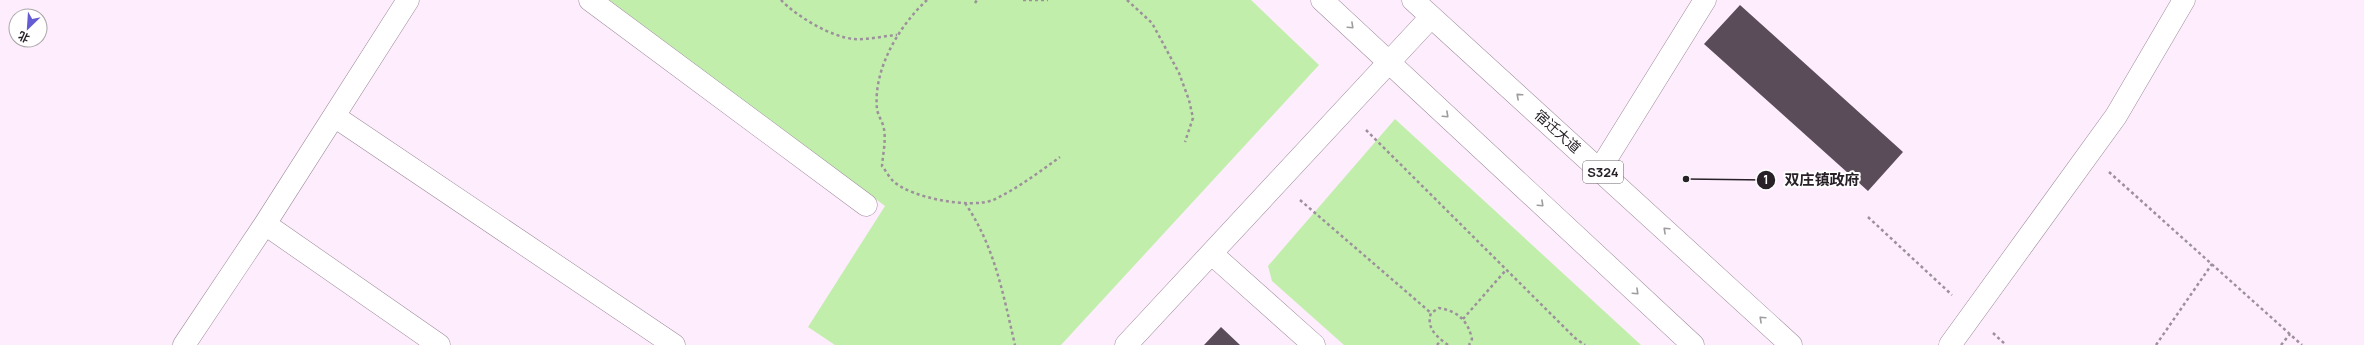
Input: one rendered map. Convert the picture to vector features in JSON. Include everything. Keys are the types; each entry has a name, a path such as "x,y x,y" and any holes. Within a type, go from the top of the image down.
{"street":[{"path":"187,344 408,0"},
{"path":"590,0 866,205"},
{"path":"1322,0 1693,345"},
{"name":"宿迁大道","path":"1413,0 1600,169 1791,345"},
{"path":"1600,169 1705,0"},
{"path":"1950,345 2116,116 2184,0"},
{"path":"1126,345 1431,17"},
{"path":"334,116 674,345"},
{"path":"265,224 439,345"},
{"path":"1212,254 1314,345"}],"path":[{"path":"781,0 791,11 824,29 853,39 898,35"},
{"path":"927,0 916,10 898,35 883,66 877,92 877,110 884,127 885,139 882,166 894,182 913,192 933,199 965,203 992,200 1026,181 1060,157"},
{"path":"975,3 978,0"},
{"path":"1023,0 1048,0"},
{"path":"1127,0 1152,23 1179,72 1189,100 1192,118 1186,142"},
{"path":"1346,109 1506,270 1575,338 1585,345"},
{"path":"2088,153 2302,345"},
{"path":"1279,182 1431,313"},
{"path":"965,203 978,222 993,256 1015,345"},
{"path":"1868,217 2006,345"},
{"path":"2156,345 2212,264"},
{"path":"1463,319 1506,270"},
{"path":"1448,345 1431,329 1429,319 1431,313 1439,308 1447,309 1463,319 1469,325 1472,339 1469,345"},
{"path":"2281,345 2290,334"},
{"path":"1437,345 1441,340"}],"green space":[{"path":"609,0 1251,0 1319,65 1061,345 835,345 808,327 885,206"},
{"path":"1395,119 1641,345 1344,345 1272,281 1268,266"}],"building":[{"path":"1740,5 1903,152 1868,191 1704,44"},
{"path":"1221,327 1240,345 1204,345"}],"place":[{"name":"双庄镇政府","path":"1686,179"}]}
